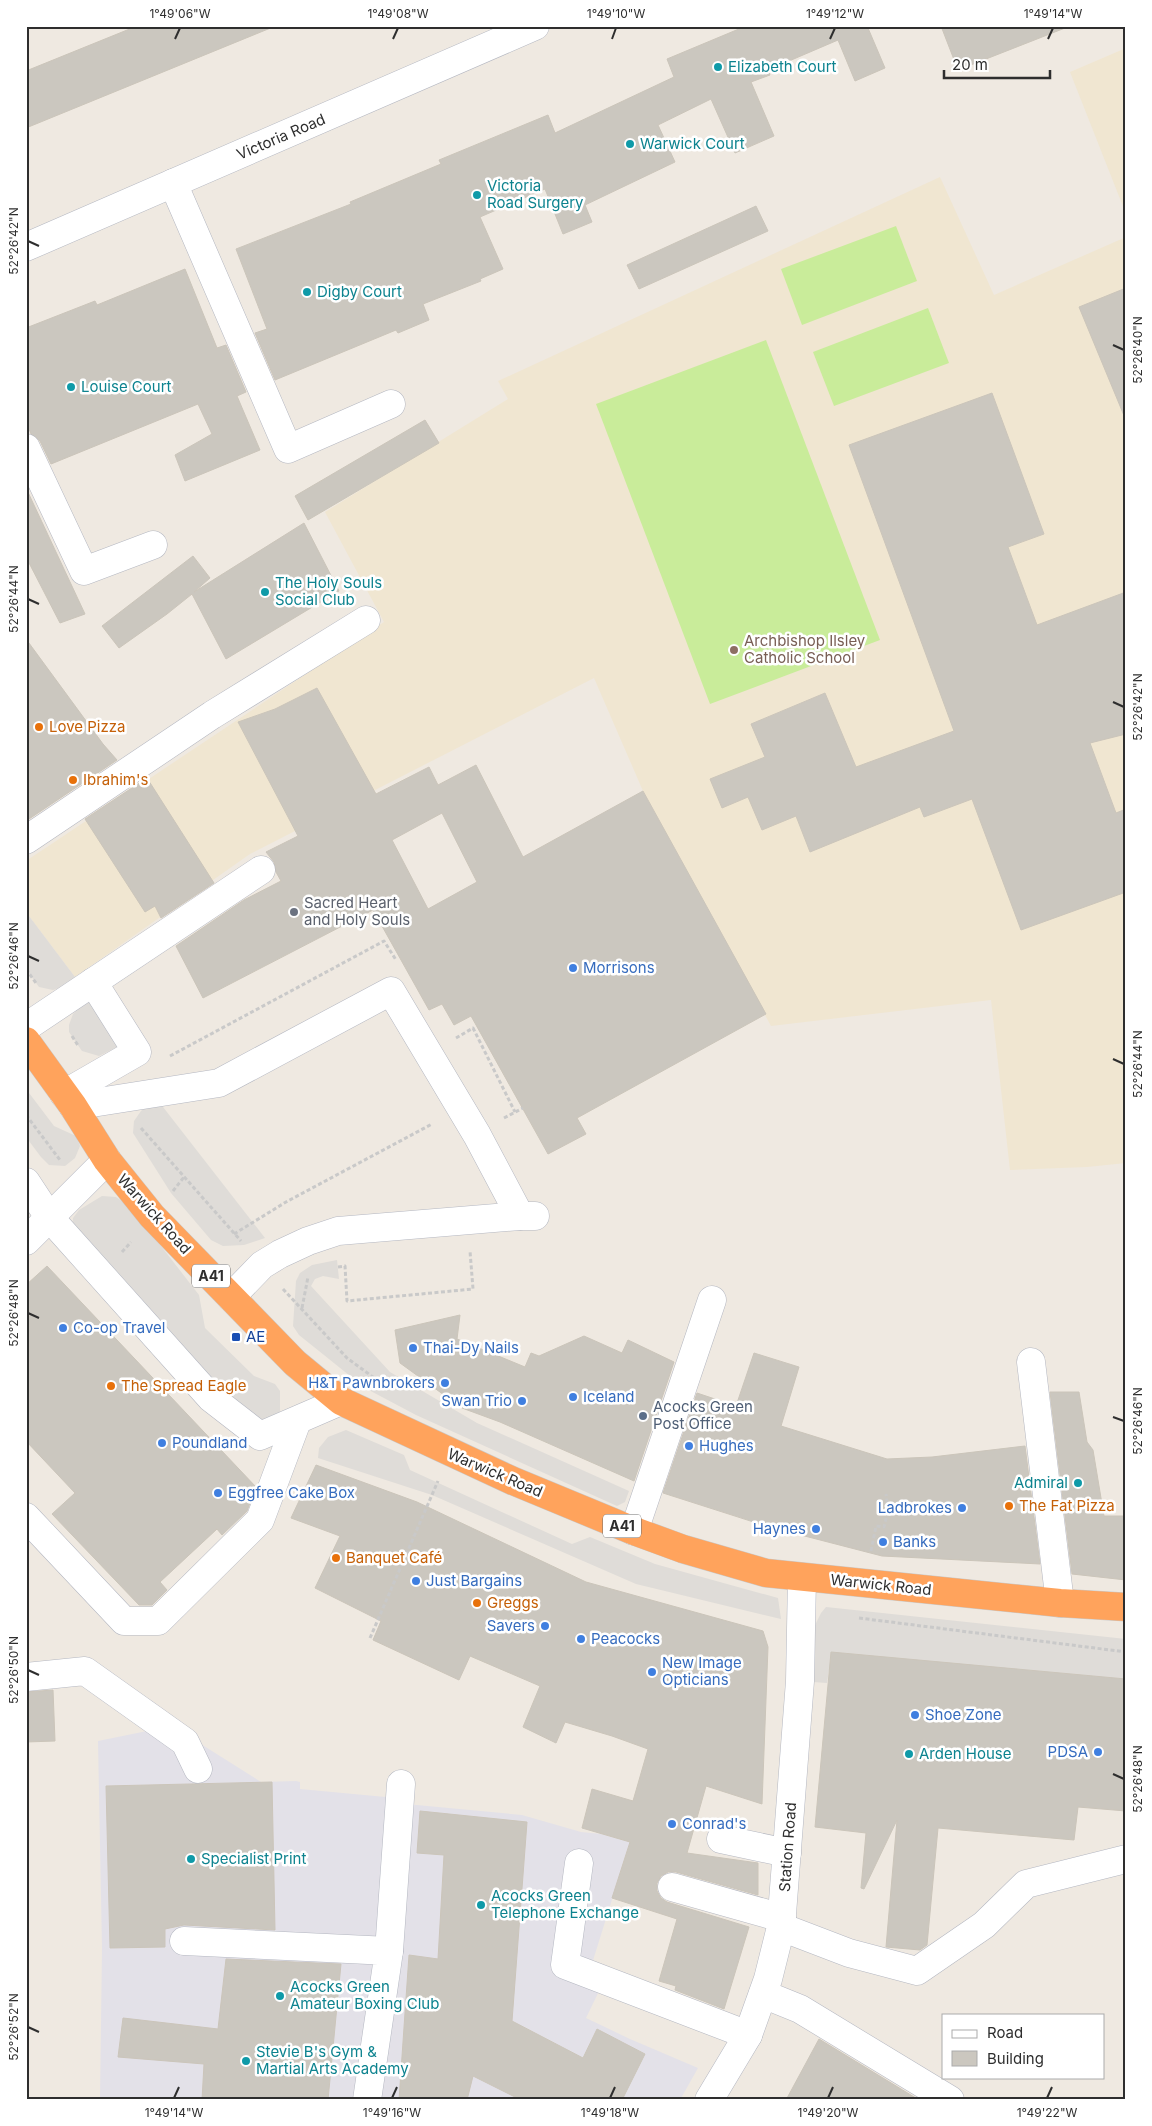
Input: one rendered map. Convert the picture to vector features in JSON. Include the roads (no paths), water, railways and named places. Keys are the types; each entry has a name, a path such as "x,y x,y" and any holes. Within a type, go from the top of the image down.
{"highway":[{"name":"Warwick Road","path":"26,1041 69,1100 107,1160 152,1216 295,1363 341,1400 448,1452 634,1531 683,1550 766,1573 1060,1603 1126,1607"}],"street":[{"name":"Victoria Road","path":"26,246 535,26"},
{"path":"172,184 288,449 391,404"},
{"path":"26,448 84,571 153,545"},
{"path":"26,840 212,715 366,620"},
{"path":"26,1028 261,870"},
{"path":"69,1100 136,1052 93,982"},
{"path":"69,1100 219,1083 391,991 527,1216 338,1231 316,1238 280,1254 262,1265 231,1297"},
{"path":"26,1241 107,1160"},
{"path":"26,1182 49,1217 211,1398 260,1436 341,1400"},
{"path":"634,1531 712,1300"},
{"path":"1030,1362 1060,1603"},
{"path":"26,1517 124,1621 158,1621 260,1520 297,1421"},
{"name":"Station Road","path":"709,2100 748,2035 776,1953 782,1923 800,1681 802,1578"},
{"path":"26,1677 85,1671 185,1742 198,1769"},
{"path":"367,2100 389,1951 401,1784"},
{"path":"721,1839 787,1854"},
{"path":"672,1887 782,1923 848,1953 917,1971 984,1925 1026,1884 1126,1859"},
{"path":"579,1863 565,1965 748,2035"},
{"path":"184,1941 389,1951"},
{"path":"763,1994 800,2009 950,2100"}],"place":[{"name":"Elizabeth Court","path":"718,67"},
{"name":"Warwick Court","path":"630,144"},
{"name":"Victoria Road Surgery","path":"477,195"},
{"name":"Digby Court","path":"307,292"},
{"name":"Louise Court","path":"71,387"},
{"name":"The Holy Souls Social Club","path":"265,592"},
{"name":"Archbishop Ilsley Catholic School","path":"734,650"},
{"name":"Love Pizza","path":"39,727"},
{"name":"Ibrahim's","path":"73,780"},
{"name":"Sacred Heart and Holy Souls","path":"294,912"},
{"name":"Morrisons","path":"573,968"},
{"name":"Co-op Travel","path":"63,1328"},
{"name":"AE","path":"236,1337"},
{"name":"Thai-Dy Nails","path":"413,1348"},
{"name":"H&T Pawnbrokers","path":"445,1383"},
{"name":"The Spread Eagle","path":"111,1386"},
{"name":"Iceland","path":"573,1397"},
{"name":"Swan Trio","path":"522,1401"},
{"name":"Acocks Green Post Office","path":"643,1416"},
{"name":"Poundland","path":"162,1443"},
{"name":"Hughes","path":"689,1446"},
{"name":"Admiral","path":"1078,1483"},
{"name":"Eggfree Cake Box","path":"218,1493"},
{"name":"The Fat Pizza","path":"1009,1506"},
{"name":"Ladbrokes","path":"962,1508"},
{"name":"Haynes","path":"816,1529"},
{"name":"Banks","path":"883,1542"},
{"name":"Banquet Café","path":"336,1558"},
{"name":"Just Bargains","path":"416,1581"},
{"name":"Greggs","path":"477,1603"},
{"name":"Savers","path":"545,1626"},
{"name":"Peacocks","path":"581,1639"},
{"name":"New Image Opticians","path":"652,1672"},
{"name":"Shoe Zone","path":"915,1715"},
{"name":"PDSA","path":"1098,1752"},
{"name":"Arden House","path":"909,1754"},
{"name":"Conrad's","path":"672,1824"},
{"name":"Specialist Print","path":"191,1859"},
{"name":"Acocks Green Telephone Exchange","path":"481,1905"},
{"name":"Acocks Green Amateur Boxing Club","path":"280,1996"},
{"name":"Stevie B's Gym & Martial Arts Academy","path":"246,2061"}]}
